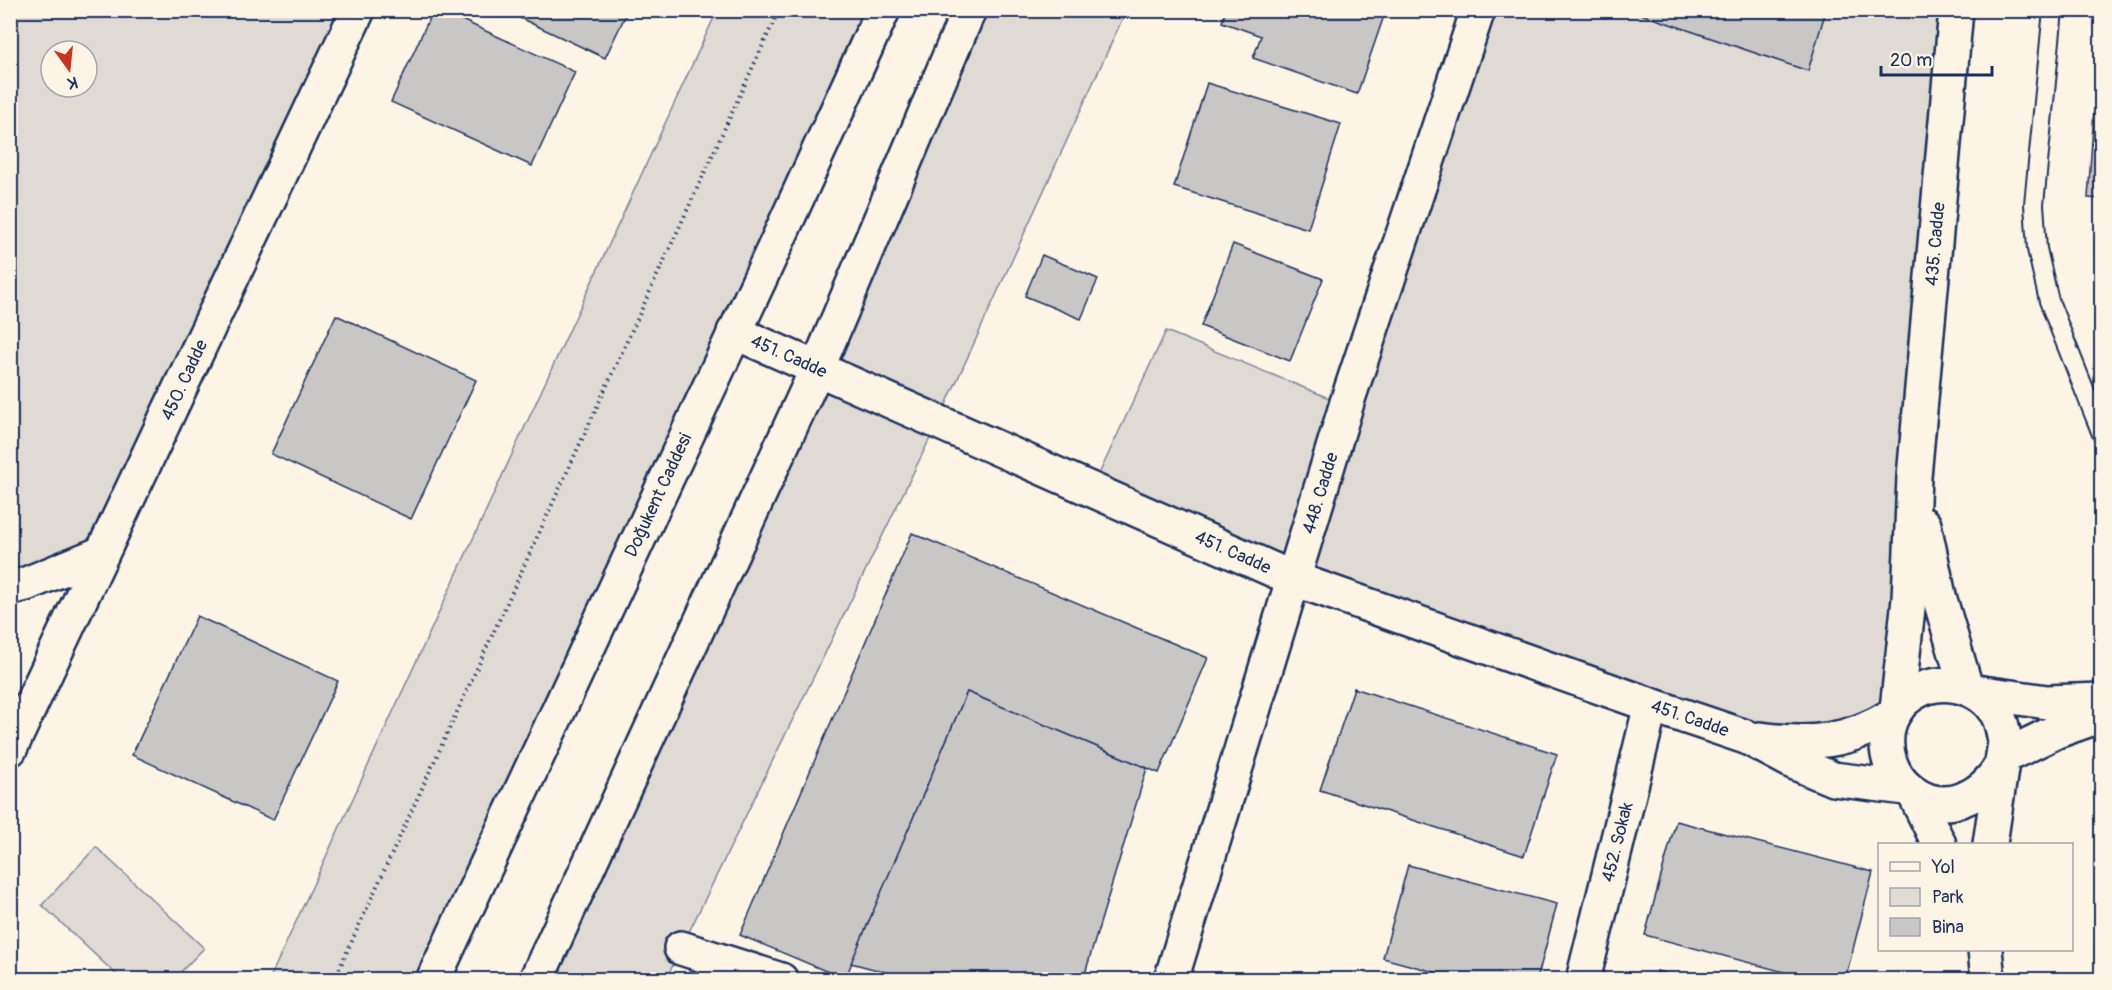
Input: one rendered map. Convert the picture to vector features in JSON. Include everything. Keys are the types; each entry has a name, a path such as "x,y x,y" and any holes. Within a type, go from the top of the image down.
{"street":[{"name":"450. Cadde","path":"10,749 358,10"},
{"name":"Doğukent Caddesi","path":"433,980 883,10"},
{"path":"536,980 817,369 969,10"},
{"name":"448. Cadde","path":"1171,980 1348,396 1478,10"},
{"name":"435. Cadde","path":"1914,477 1956,10"},
{"name":"451. Cadde","path":"734,332 1294,579 1746,737"},
{"path":"1914,477 1939,596 1971,690 1988,701 2003,727 2005,742 1990,843"},
{"path":"1914,477 1908,599 1895,712 1888,730 1886,745 1889,761 1896,776 1911,791 1938,843"},
{"path":"10,588 26,584 102,553"},
{"path":"1746,737 1788,743 1822,741 1853,735 1895,712 1911,695 1928,686 1947,684 2047,702 2102,700"},
{"name":"452. Sokak","path":"1583,980 1651,705"},
{"path":"1746,737 1793,762 1833,779 1911,791 1929,800 1943,803 1957,801 1983,789 1993,778 2002,761 2057,731 2102,716"},
{"path":"681,948 781,980"}],"lane":[{"path":"2053,10 2034,204 2037,249 2049,301 2102,434"}],"path":[{"path":"334,980 778,10"}],"green space":[{"path":"11,11 358,11 102,553 11,588"},
{"path":"717,11 883,11 433,979 269,980"},
{"path":"975,11 1126,11 938,422 666,979 536,980"},
{"path":"1478,11 1956,11 1897,709 1788,743 1092,489 1166,331 1341,403"},
{"path":"96,847 204,948 174,979 121,979 42,905"}],"building":[{"path":"433,10 440,10 575,72 532,166 391,102"},
{"path":"503,10 628,10 605,58"},
{"path":"1226,10 1386,10 1357,94 1253,58 1261,36 1222,22"},
{"path":"1629,10 1826,10 1808,71"},
{"path":"1207,83 1341,124 1308,229 1174,187"},
{"path":"2094,111 2102,112 2102,199 2088,198"},
{"path":"1233,244 1323,279 1290,361 1201,326"},
{"path":"1042,255 1098,279 1081,319 1025,296"},
{"path":"336,315 476,380 411,519 271,454"},
{"path":"912,533 1208,658 1159,773 967,692 845,979 740,935"},
{"path":"197,616 338,681 273,820 132,755"},
{"path":"1354,688 1557,754 1524,856 1320,790"},
{"path":"967,692 1147,768 1083,980 915,980 851,963"},
{"path":"1676,821 1873,872 1845,980 1814,980 1645,935"},
{"path":"1408,865 1557,904 1537,980 1464,980 1383,958"},
{"path":"1657,971 1690,980 1655,980"}]}
